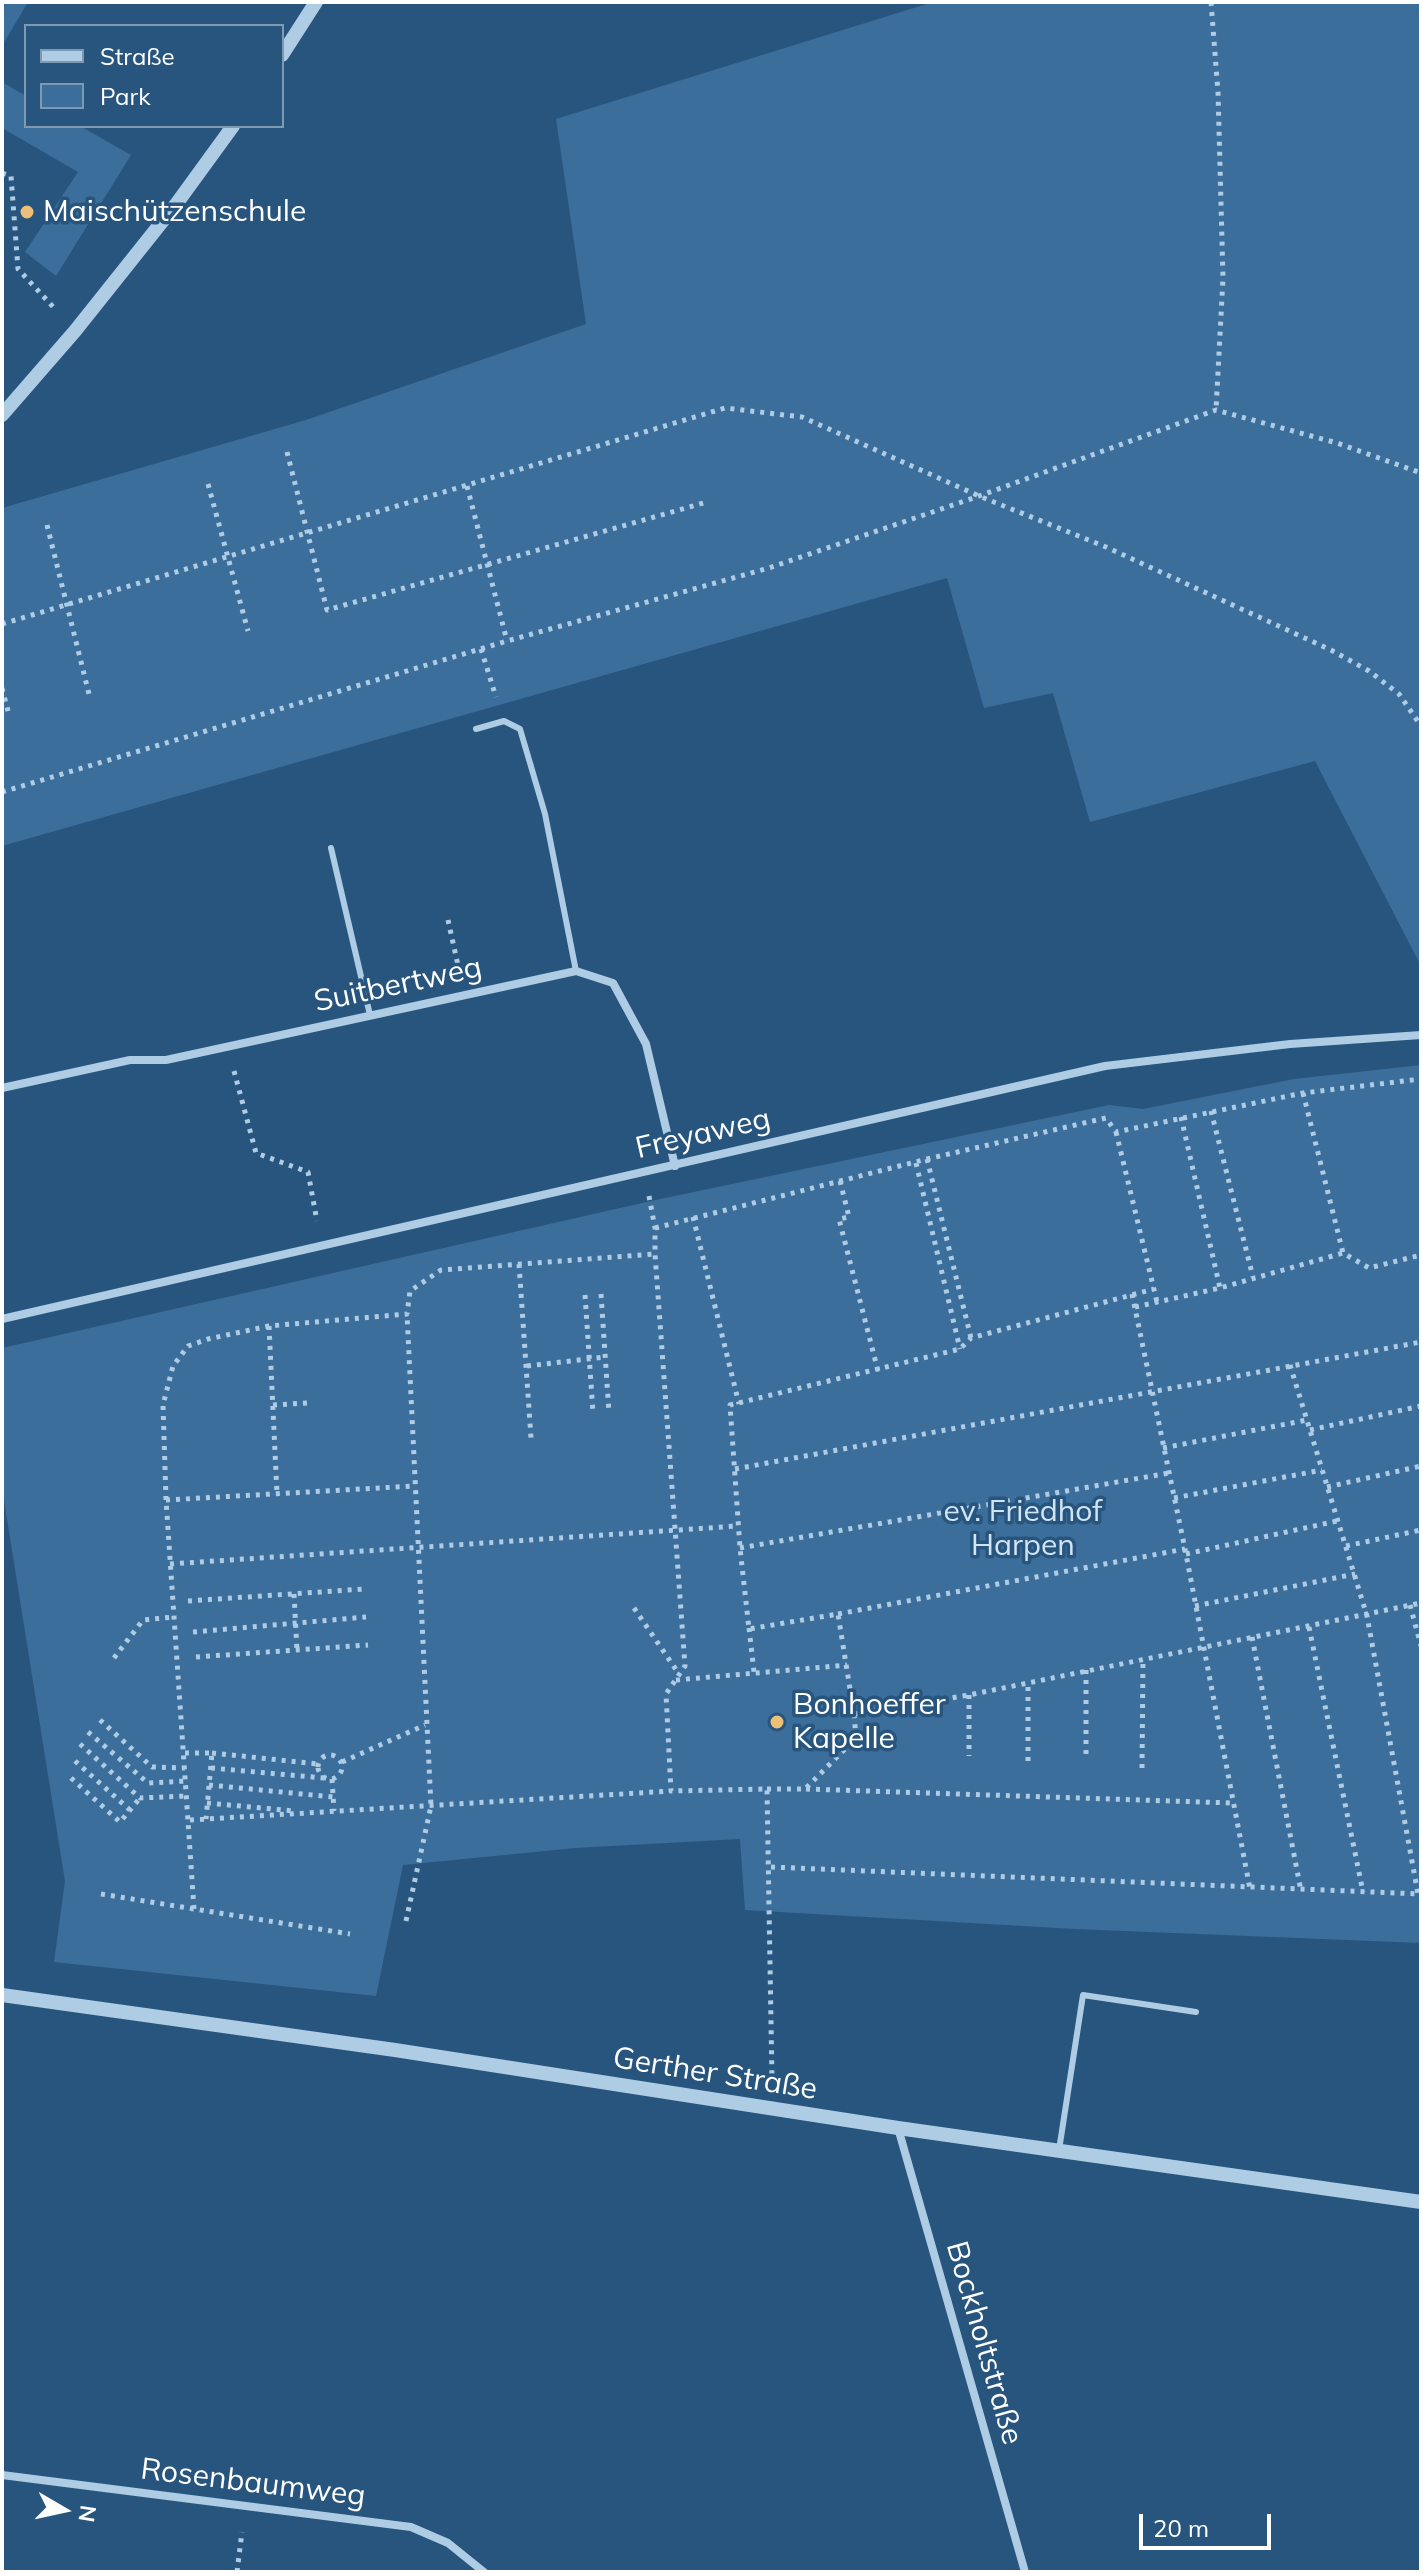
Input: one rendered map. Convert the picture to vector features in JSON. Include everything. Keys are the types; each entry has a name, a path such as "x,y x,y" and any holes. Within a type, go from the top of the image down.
{"street":[{"path":"284,52 316,2"},
{"path":"2,415 75,331 232,128"},
{"path":"576,971 613,983 646,1044 675,1166"},
{"name":"Suitbertweg","path":"2,1088 130,1060 166,1060 576,971"},
{"name":"Freyaweg","path":"2,1319 1105,1066 1290,1044 1421,1035"},
{"name":"Gerther Straße","path":"2,1995 1421,2202"},
{"name":"Bockholtstraße","path":"898,2128 1025,2572"},
{"name":"Rosenbaumweg","path":"2,2475 411,2527 448,2543 484,2572"}],"lane":[{"path":"476,729 504,721 520,729 545,814 576,971"},
{"path":"331,848 370,1015"},
{"path":"1059,2150 1083,1995 1196,2012"}],"path":[{"path":"1211,2 1218,92 1223,278 1216,410"},
{"path":"2,173 11,176 18,269 75,331"},
{"path":"2,624 725,408 802,417 979,496 1106,547 1331,650 1369,671 1399,694 1421,726"},
{"path":"2,792 507,641 769,568 1216,410 1337,443 1421,473"},
{"path":"287,452 327,610 707,502"},
{"path":"208,484 248,631"},
{"path":"467,486 507,641"},
{"path":"47,525 89,694"},
{"path":"481,649 504,721"},
{"path":"2,688 9,715"},
{"path":"448,920 465,995"},
{"path":"227,1046 256,1153 308,1172 322,1246"},
{"path":"1116,1132 1303,1093 1421,1079"},
{"path":"1303,1093 1343,1253"},
{"path":"1211,1111 1253,1277"},
{"path":"1181,1117 1220,1288"},
{"path":"655,1228 927,1159 1106,1118 1116,1132 1157,1302"},
{"path":"927,1159 971,1338"},
{"path":"916,1163 960,1349"},
{"path":"645,1172 655,1228 685,1666 666,1694 671,1791"},
{"path":"840,1181 849,1217 839,1219 878,1371"},
{"path":"693,1217 739,1404"},
{"path":"1135,1307 1220,1288 1343,1253 1369,1268 1421,1255"},
{"path":"406,1921 431,1806 414,1486 407,1314 410,1291 441,1270 655,1254"},
{"path":"519,1264 531,1438"},
{"path":"1154,1289 971,1338 960,1349 730,1405 749,1629 1185,1552 1337,1521"},
{"path":"601,1294 609,1413"},
{"path":"1132,1294 1250,1889"},
{"path":"585,1295 593,1413"},
{"path":"194,1909 166,1500 163,1405 173,1366 188,1346 208,1339 269,1326 407,1314"},
{"path":"269,1326 277,1494"},
{"path":"735,1469 1421,1342"},
{"path":"527,1366 605,1357"},
{"path":"771,1867 1420,1894 1367,1616 1290,1365"},
{"path":"273,1405 307,1403"},
{"path":"1310,1430 1421,1406"},
{"path":"1163,1448 1307,1420"},
{"path":"1327,1487 1421,1466"},
{"path":"1174,1498 1322,1470"},
{"path":"740,1548 1169,1473"},
{"path":"166,1500 414,1486"},
{"path":"170,1564 738,1526"},
{"path":"1346,1546 1421,1530"},
{"path":"1194,1606 1355,1574"},
{"path":"188,1601 364,1589"},
{"path":"294,1594 297,1651"},
{"path":"854,1714 969,1695 1421,1603"},
{"path":"1410,1605 1421,1646"},
{"path":"634,1608 677,1677"},
{"path":"805,1789 856,1738 838,1614"},
{"path":"114,1658 143,1620 175,1617"},
{"path":"193,1632 366,1617"},
{"path":"1309,1627 1363,1892"},
{"path":"749,1628 754,1672"},
{"path":"1252,1637 1301,1891"},
{"path":"196,1657 368,1645"},
{"path":"1142,1768 1143,1660"},
{"path":"677,1677 847,1665"},
{"path":"1086,1670 1086,1760"},
{"path":"1028,1682 1028,1761"},
{"path":"969,1695 969,1756"},
{"path":"100,1720 152,1767 185,1768"},
{"path":"342,1762 426,1725"},
{"path":"88,1732 148,1783 186,1781"},
{"path":"80,1744 140,1798 188,1796"},
{"path":"185,1753 318,1764"},
{"path":"206,1819 212,1753"},
{"path":"211,1768 332,1779 342,1772 342,1762 336,1756 326,1755 318,1764 324,1778"},
{"path":"75,1761 130,1810"},
{"path":"71,1778 120,1822 140,1798"},
{"path":"332,1779 334,1811"},
{"path":"209,1785 333,1797"},
{"path":"190,1820 671,1791 767,1789 1232,1803"},
{"path":"767,1789 771,1867 773,2109"},
{"path":"207,1803 311,1813"},
{"path":"101,1894 350,1934"},
{"path":"237,2572 245,2507"}],"green space":[{"path":"2,2 28,2 2,46"},
{"path":"933,2 1421,2 1421,966 1315,761 1090,822 1053,693 984,708 947,578 2,846 2,508 306,420 586,324 556,119"},
{"path":"2,82 24,95 24,128 84,128 131,155 56,276 25,252 78,172 2,128"},
{"name":"ev. Friedhof Harpen","path":"1421,1065 1421,1943 1075,1929 745,1910 740,1839 575,1848 403,1865 376,1996 54,1962 65,1881 2,1488 2,1348 651,1201 1109,1105 1143,1109 1294,1079"}],"place":[{"name":"Maischützenschule","path":"27,212"},
{"name":"Bonhoeffer Kapelle","path":"777,1722"}]}
